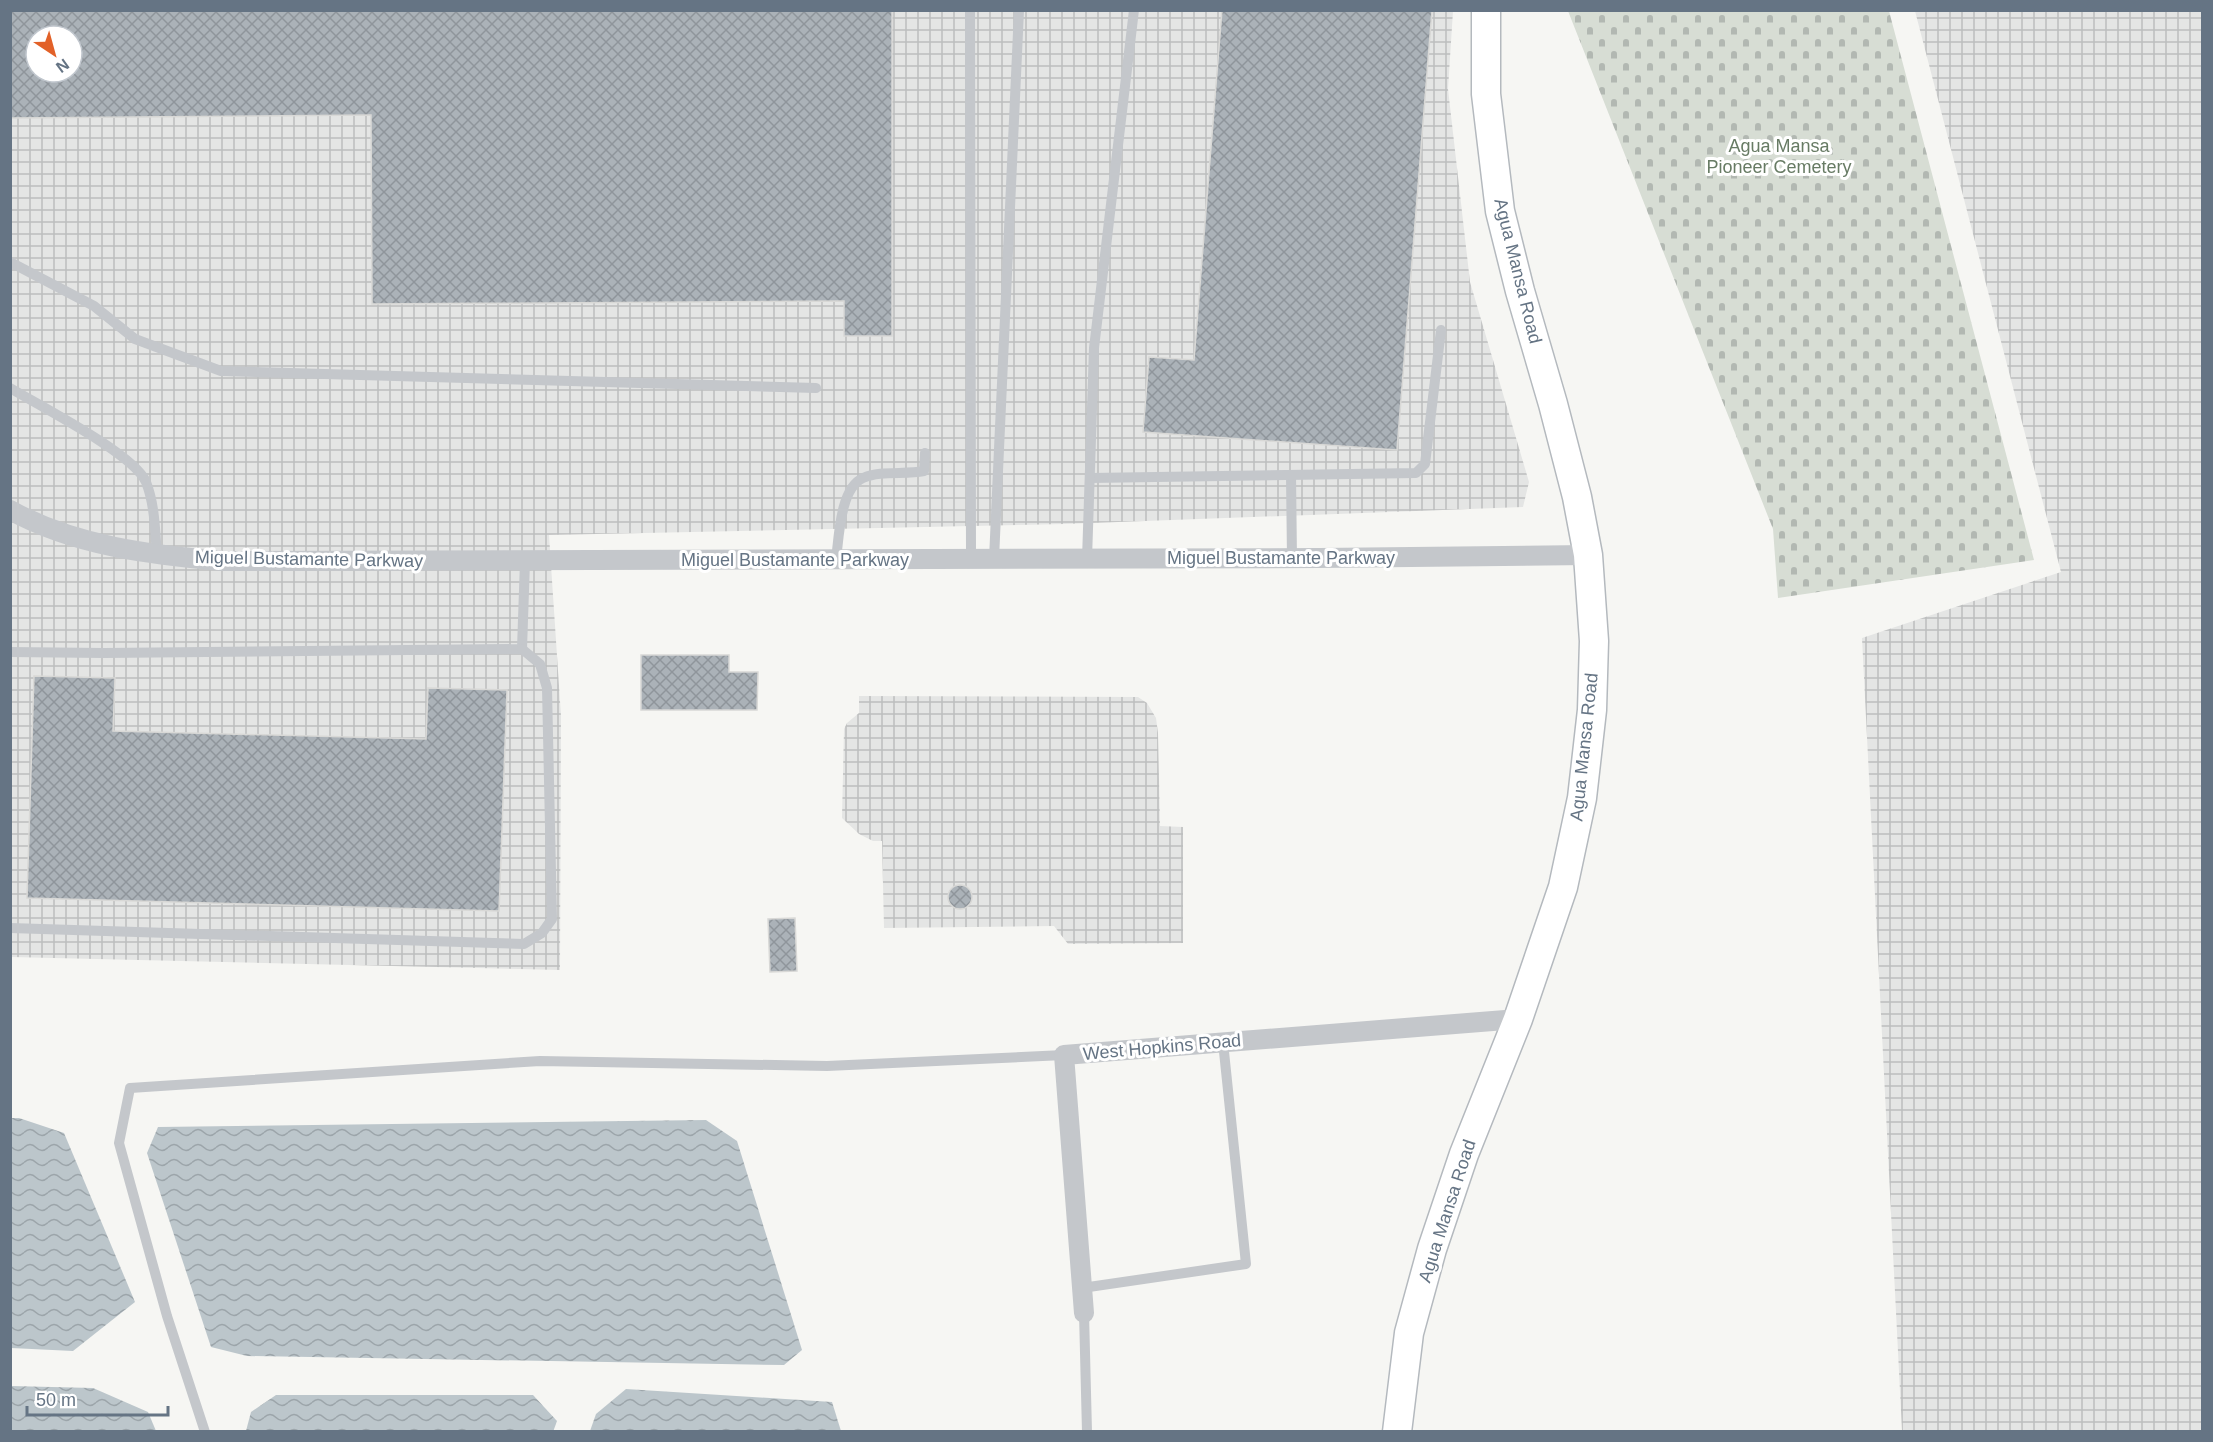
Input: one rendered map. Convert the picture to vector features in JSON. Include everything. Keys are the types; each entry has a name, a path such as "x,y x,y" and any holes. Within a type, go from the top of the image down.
{"main road":[{"name":"Agua Mansa Road","path":"1397,1431 1409,1333 1432,1250 1464,1154 1518,1019 1563,886 1582,798 1592,710 1594,641 1588,555 1577,497 1500,211 1486,94 1486,10"}],"street":[{"name":"Miguel Bustamante Parkway","path":"10,510 23,517 93,542 157,555 223,561 1588,555"},
{"name":"West Hopkins Road","path":"1084,1313 1064,1055 1518,1019"}],"lane":[{"path":"970,10 971,559"},
{"path":"994,559 1019,10"},
{"path":"1087,559 1094,348 1134,10"},
{"path":"10,262 94,306 135,339 221,371 816,388"},
{"path":"1090,478 1416,473 1425,464 1441,330"},
{"path":"10,388 120,453 137,470 146,481 153,511 157,555"},
{"path":"836,560 843,507 852,486 864,477 924,471 926,453"},
{"path":"1291,475 1292,558"},
{"path":"522,649 525,561"},
{"path":"10,652 522,649 540,664 547,688 552,919 542,933 524,944 13,930 10,928"},
{"path":"1082,1288 1246,1264 1223,1042"},
{"path":"206,1431 167,1316 119,1143 130,1088 540,1061 827,1066 1064,1055"},
{"path":"1084,1313 1087,1431"}],"shaded area":[{"path":"11,11 1453,11 1448,89 1470,282 1529,482 1523,507 1065,524 549,535 561,716 560,970 11,957"},
{"path":"1915,11 2202,11 2202,1431 1902,1431 1862,638 2061,572"},
{"path":"859,696 1138,697 1147,703 1156,718 1158,733 1160,826 1183,827 1183,943 1068,944 1054,926 884,928 882,841 873,841 859,834 842,818 844,729 847,723 859,713"}],"green space":[{"name":"Agua Mansa Pioneer Cemetery","path":"1568,11 1889,11 2034,560 1778,598 1773,529"}],"water":[{"path":"11,1118 19,1118 64,1133 135,1302 73,1351 11,1348"},
{"path":"706,1120 737,1141 802,1350 784,1365 247,1356 211,1347 147,1153 158,1127"},
{"path":"11,1386 93,1388 148,1412 156,1431 11,1431"},
{"path":"626,1389 832,1402 841,1431 590,1431 596,1414"},
{"path":"276,1395 533,1395 557,1421 553,1432 246,1431 251,1412"}],"building":[{"path":"10,10 892,10 892,336 844,336 844,301 372,304 371,115 10,118"},
{"path":"1222,10 1432,10 1397,450 1143,432 1149,357 1194,360"},
{"path":"641,655 729,655 729,672 758,672 757,710 641,710"},
{"path":"34,676 115,678 113,731 426,739 428,688 507,690 499,911 27,898"},
{"path":"960,885 965,886 971,892 971,902 965,908 960,909 955,908 949,902 948,897 949,892 955,886"},
{"path":"795,918 797,971 770,972 768,919"}]}
